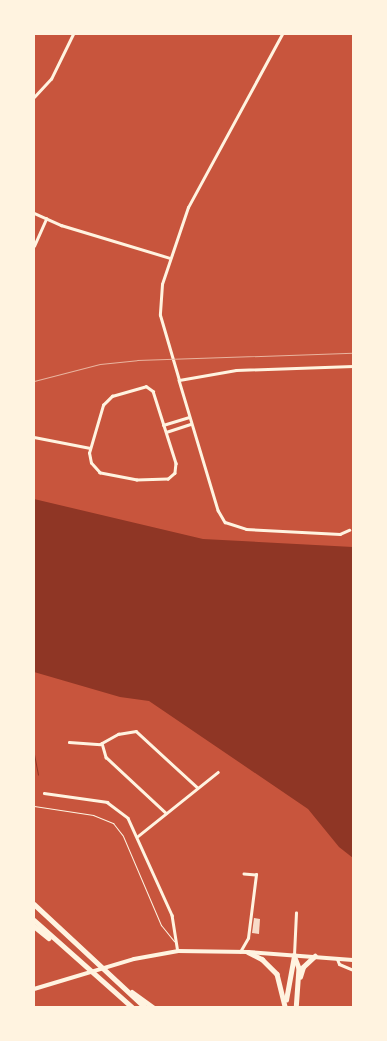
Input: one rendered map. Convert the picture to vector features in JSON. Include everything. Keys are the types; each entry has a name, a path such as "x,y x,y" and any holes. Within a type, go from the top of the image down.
{"highway":[{"path":"34,904 96,964 152,1007"},
{"path":"34,920 132,1007"},
{"path":"34,926 72,955"},
{"path":"248,952 262,959 276,974 285,1007"},
{"path":"294,955 298,980 296,1007"},
{"path":"285,1007 294,955"},
{"path":"298,980 303,967 315,956"},
{"path":"107,973 145,1007"}],"main road":[{"path":"34,989 134,959 178,951 248,952 353,960"}],"street":[{"path":"34,97 51,79 73,34"},
{"path":"282,34 196,191 170,258 159,302 191,424 220,516 225,522 246,528 332,533 349,530"},
{"path":"34,213 46,219 170,258"},
{"path":"34,246 46,219"},
{"path":"179,380 236,370 353,366"},
{"path":"150,387 166,432 177,468 174,475 168,479 130,480 100,473 91,463 90,448 103,405 116,394 150,387"},
{"path":"164,425 190,417"},
{"path":"166,432 191,424"},
{"path":"34,437 90,448"},
{"path":"69,742 102,744 118,734 136,731 197,787"},
{"path":"102,744 106,757 166,813"},
{"path":"138,836 218,772"},
{"path":"44,793 92,798 114,805 128,818 138,836 172,915 178,951"},
{"path":"240,952 248,938 256,875 244,874"},
{"path":"294,955 296,914"},
{"path":"337,959 338,964 353,970"}],"path":[{"path":"34,806 93,815 113,824 123,836 161,925 172,942"}],"shaded area":[{"path":"34,499 203,539 353,547 353,858 339,847 308,809 149,701 120,697 34,672"}],"building":[{"path":"254,918 260,919 259,934 252,933"}],"waterway":[{"path":"34,754 38,775"}],"railway":[{"path":"34,381 100,364 137,360 353,353"}]}
